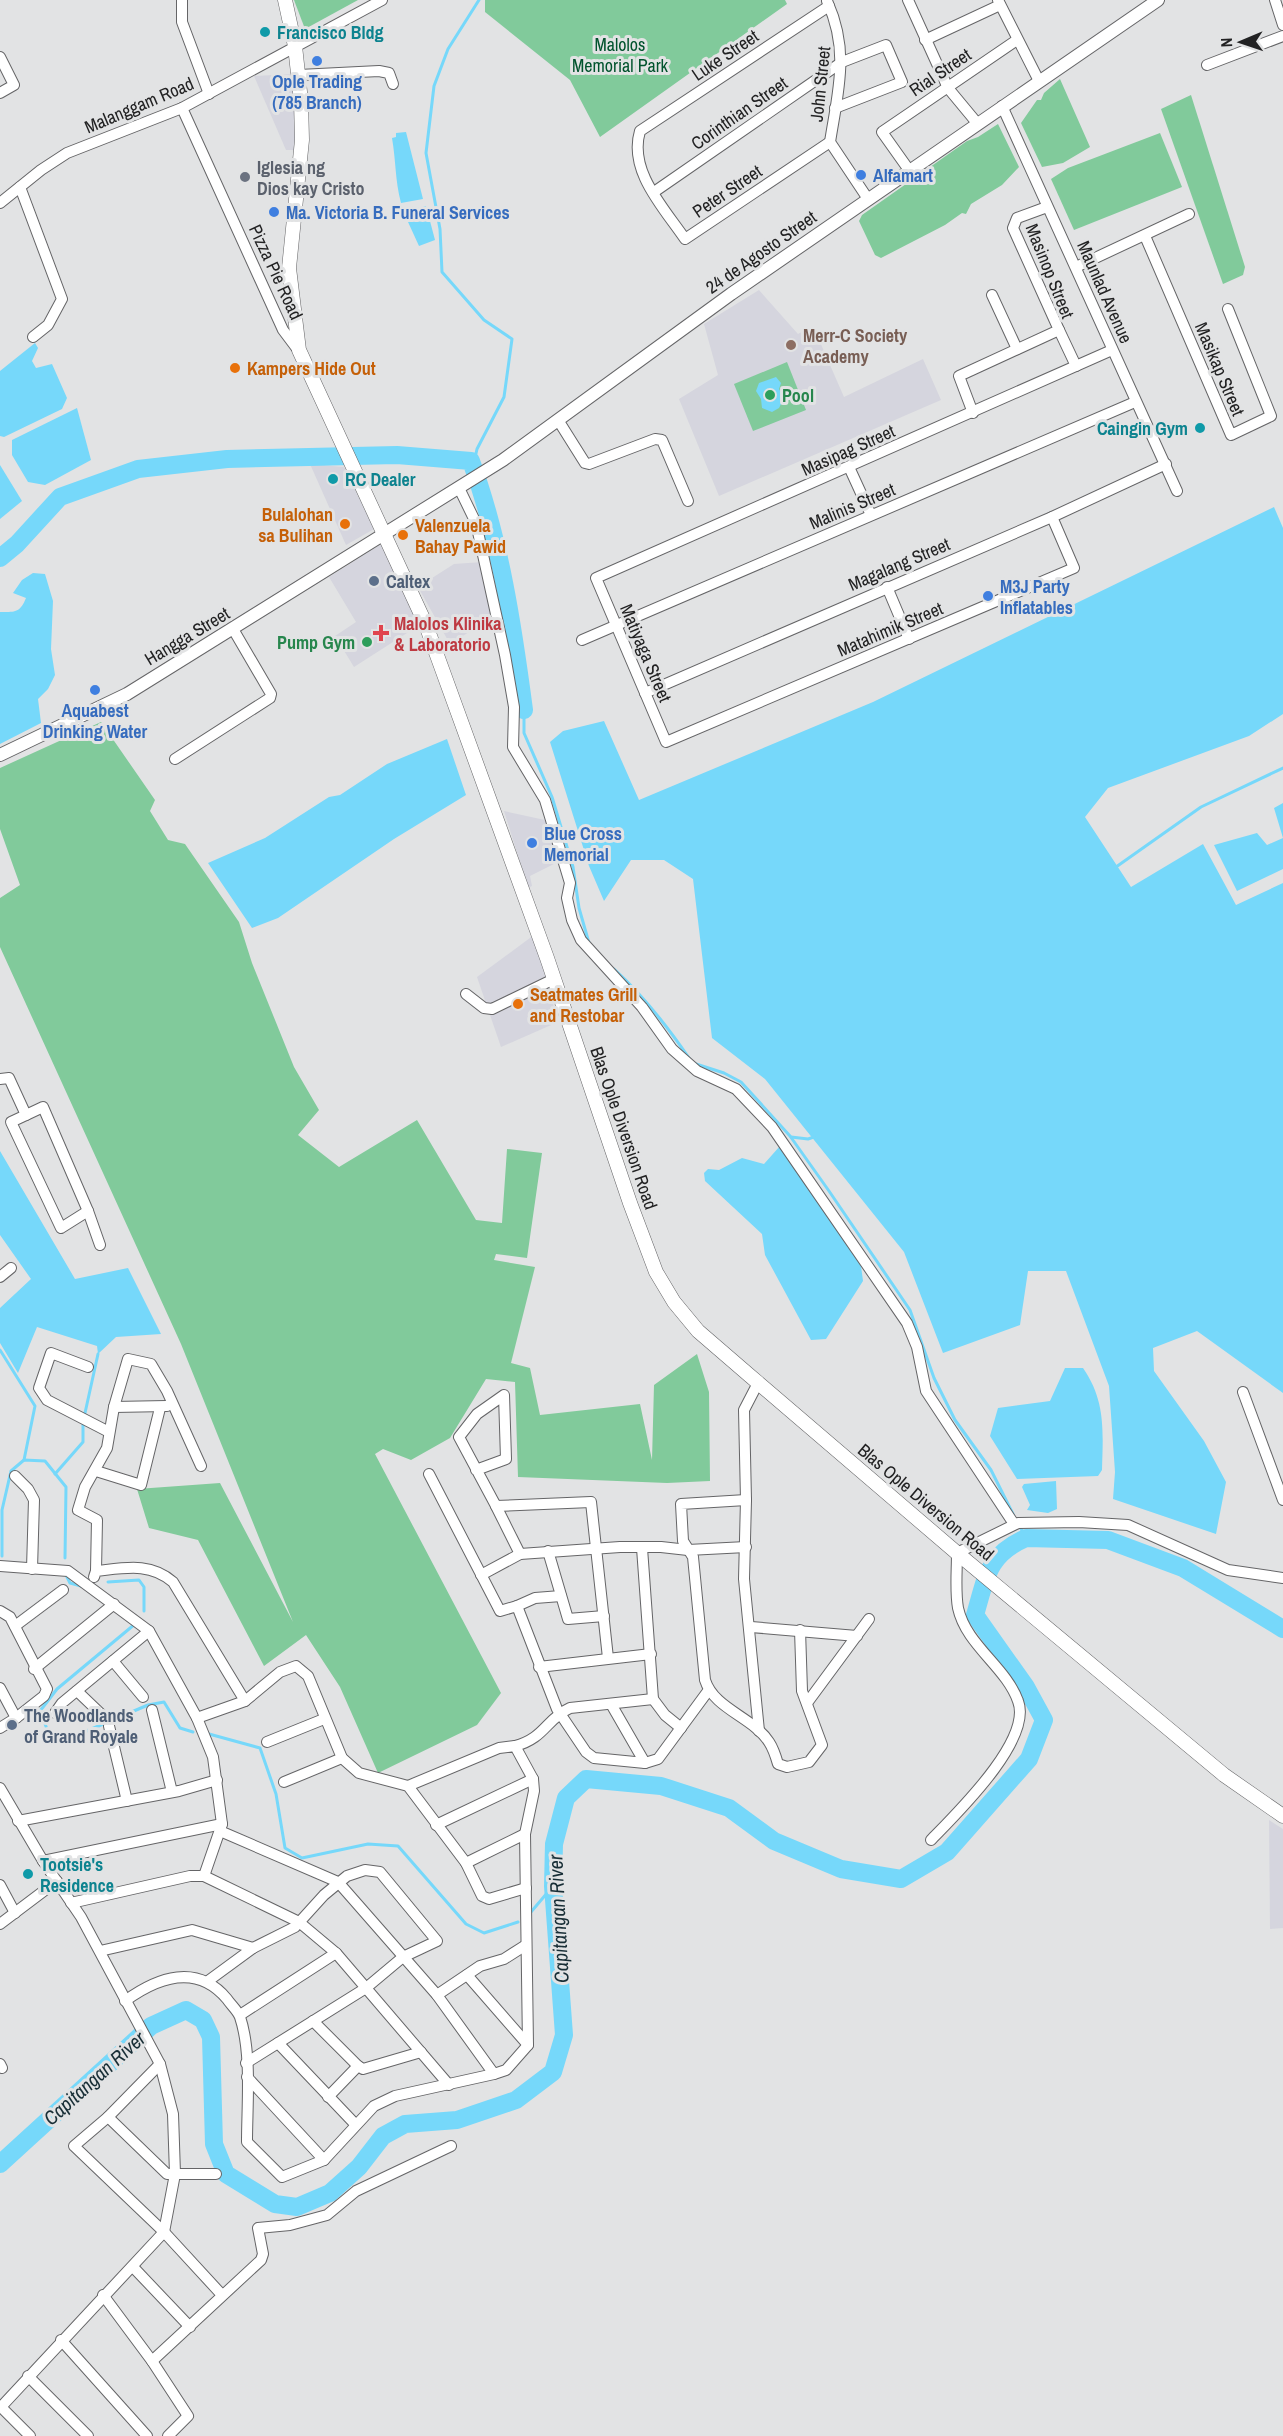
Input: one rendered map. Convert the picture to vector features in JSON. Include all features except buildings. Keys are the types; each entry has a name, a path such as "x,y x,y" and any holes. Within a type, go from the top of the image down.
{"main road":[{"name":"Blas Ople Diversion Road","path":"285,0 299,75 302,140 289,268 299,350 426,625 554,979 630,1203 656,1272 674,1302 698,1331 989,1580 1224,1775 1283,1816"}],"street":[{"path":"182,0 182,22 209,94"},
{"name":"Malanggam Road","path":"0,202 67,153 183,108 382,0"},
{"path":"908,0 948,88 977,123"},
{"name":"24 de Agosto Street","path":"383,532 463,486 494,465 909,170 1158,0"},
{"path":"1275,0 1283,25"},
{"path":"925,40 998,2 1039,81"},
{"name":"John Street","path":"827,3 840,38 842,62 830,142 868,199"},
{"name":"Luke Street","path":"640,131 827,3"},
{"path":"1207,65 1283,36"},
{"name":"Rial Street","path":"909,170 882,132 1017,40"},
{"name":"Corinthian Street","path":"654,192 842,62 886,45 902,82 836,108"},
{"path":"0,57 14,85 0,93"},
{"path":"299,75 379,71 389,73 393,84"},
{"name":"Maunlad Avenue","path":"1002,106 1177,491"},
{"name":"Pizza Pie Road","path":"183,108 283,330 299,350"},
{"name":"Peter Street","path":"640,131 636,151 640,170 685,239 830,142"},
{"path":"20,187 62,300 48,325 33,337"},
{"name":"Masinop Street","path":"973,413 959,376 1059,330 1013,228 1017,218 1047,207"},
{"path":"1076,267 1189,214"},
{"name":"Masikap Street","path":"1145,236 1231,435 1271,416 1228,309"},
{"path":"992,295 1017,349"},
{"path":"1059,330 1076,366"},
{"name":"Masipag Street","path":"596,578 1112,350"},
{"name":"Malinis Street","path":"582,640 1135,402"},
{"path":"558,420 585,463 589,465 655,439 663,440 688,501"},
{"name":"Magalang Street","path":"645,693 1052,517 1166,464"},
{"path":"849,467 871,516"},
{"path":"463,486 476,523 503,644 514,707 513,747 545,800 570,883 567,898 572,920 581,940 642,1007 672,1049 697,1071 736,1089 779,1136 907,1323 917,1347 926,1391 1016,1523"},
{"name":"Matahimik Street","path":"666,742 1074,568 1052,517"},
{"name":"Hangga Street","path":"0,755 127,693 233,629 383,532"},
{"name":"Matiyaga Street","path":"596,578 666,742"},
{"path":"887,587 909,639"},
{"path":"175,759 270,698 271,694 233,629"},
{"path":"466,994 484,1008 492,1009 554,979"},
{"path":"0,1079 9,1078 26,1115"},
{"path":"88,1211 61,1228 11,1122 43,1107 88,1211 100,1245"},
{"path":"0,1276 11,1268"},
{"path":"88,1367 51,1353 39,1388 47,1400 109,1432"},
{"path":"90,1585 96,1570 97,1520 78,1510 85,1487 107,1448 114,1407 128,1359 151,1364 201,1466"},
{"path":"758,1383 744,1410 746,1500 744,1579 751,1627 759,1731"},
{"path":"1243,1392 1283,1500"},
{"path":"476,1470 506,1459 504,1395 477,1414 459,1437 476,1470 496,1506 520,1554"},
{"path":"114,1407 173,1405"},
{"path":"96,1471 141,1485 160,1407"},
{"path":"429,1474 500,1611 535,1598 561,1596"},
{"path":"15,1476 28,1489 34,1500 32,1569"},
{"path":"746,1500 681,1504 683,1541 693,1557 708,1692 759,1731 770,1742 778,1764 787,1767 809,1762 822,1745 802,1691 800,1630"},
{"path":"496,1506 591,1502 608,1658"},
{"path":"931,1840 970,1800 1010,1746 1019,1722 1019,1702 970,1634 958,1609 960,1555 1016,1523 1128,1525 1228,1570 1283,1578"},
{"path":"482,1575 520,1554 548,1551 642,1548 688,1550 746,1547"},
{"path":"642,1548 653,1699 665,1715 681,1728"},
{"path":"548,1551 568,1619 604,1616"},
{"path":"0,1566 68,1571 90,1585 149,1631 197,1718 213,1757 221,1827 204,1876"},
{"path":"96,1570 145,1567 162,1573 173,1582 245,1701"},
{"path":"15,1626 63,1590"},
{"path":"34,1669 114,1604"},
{"path":"517,1606 557,1709 562,1712 586,1752 594,1758 645,1763 658,1759 708,1692"},
{"path":"0,1611 10,1617 34,1669 47,1689 44,1696 0,1728"},
{"path":"807,1703 869,1619"},
{"path":"751,1627 857,1636"},
{"path":"55,1713 62,1703 149,1631"},
{"path":"539,1667 651,1654"},
{"path":"113,1661 143,1697"},
{"path":"197,1718 245,1701 280,1672 296,1666 309,1676 324,1719 342,1758 358,1773 408,1786 499,1748 532,1741 562,1712 570,1708 653,1699"},
{"path":"0,1688 15,1718"},
{"path":"77,1691 101,1714"},
{"path":"611,1704 645,1763"},
{"path":"152,1710 172,1792"},
{"path":"267,1742 324,1719"},
{"path":"109,1726 127,1801"},
{"path":"125,2001 147,1985 188,1976 208,1981 219,1989 240,2015 246,2043 247,2142 282,2177 324,2160 374,2106 395,2096 506,2070 528,2045 525,1833 526,1818 534,1791 533,1779 515,1746"},
{"path":"284,1782 342,1758"},
{"path":"436,1825 533,1779"},
{"path":"18,1821 172,1792 217,1780"},
{"path":"408,1786 466,1863 482,1896 489,1899 526,1888"},
{"path":"0,1788 18,1821 100,1951 160,2064 173,2114 175,2174 164,2232 0,2407 30,2436"},
{"path":"43,1861 221,1827 338,1882 437,1995 494,2074"},
{"path":"466,1863 525,1833"},
{"path":"208,1981 253,1948 295,1927 338,1882 347,1876 365,1870 380,1872 436,1941 403,1957 366,1988 246,2063"},
{"path":"71,1903 190,1875 204,1876 299,1922 336,1953 449,2085"},
{"path":"0,1924 57,1881"},
{"path":"0,1884 15,1912"},
{"path":"100,1951 192,1930 253,1948"},
{"path":"437,1995 480,1966 504,1959 526,1945"},
{"path":"240,2015 336,1953"},
{"path":"467,1975 528,2045"},
{"path":"314,2021 363,2069 421,2052"},
{"path":"278,2043 355,2124"},
{"path":"160,2064 108,2117 74,2146 164,2232 222,2295"},
{"path":"328,2097 358,2066"},
{"path":"247,2077 324,2160"},
{"path":"108,2117 167,2174 216,2174"},
{"path":"152,2361 263,2257 258,2228 290,2225 327,2215 356,2191 451,2146"},
{"path":"133,2267 190,2327"},
{"path":"103,2295 152,2361 188,2416 168,2436"},
{"path":"62,2340 147,2436"},
{"path":"28,2376 88,2436"}],"shaded area":[{"path":"295,74 297,150 286,150 254,76"},
{"path":"759,290 798,334 813,326 844,397 923,359 941,400 719,496 679,399 718,375 704,324"},
{"path":"310,464 344,467 374,529 346,545"},
{"name":"Caltex","path":"383,543 421,624 354,667 335,636 356,622 329,577"},
{"path":"483,562 485,589 496,615 450,644 418,587 454,564"},
{"path":"504,811 545,820 559,858 556,863 530,876 532,886 528,888"},
{"path":"534,935 558,1022 501,1047 477,977"},
{"path":"1269,1820 1283,1829 1283,1928 1270,1929"}],"green space":[{"path":"294,0 358,0 305,29"},
{"name":"Malolos Memorial Park","path":"485,0 785,0 787,4 600,137 570,80 485,12"},
{"path":"1060,79 1090,147 1063,163 1042,167 1021,123 1037,100 1041,100 1044,93"},
{"path":"1191,95 1245,267 1243,275 1223,284 1161,109"},
{"path":"998,124 1019,167 1002,185 971,204 966,214 962,213 945,225 881,258 875,255 859,221 862,215 967,141"},
{"path":"1160,133 1182,187 1074,230 1051,179 1068,168"},
{"path":"787,362 806,410 753,431 734,384"},
{"path":"101,722 155,800 150,811 168,840 185,844 239,922 252,963 294,1067 319,1110 298,1135 339,1167 417,1120 476,1220 502,1223 507,1149 542,1153 527,1258 496,1254 494,1260 535,1267 511,1363 530,1368 540,1415 640,1404 652,1460 654,1385 697,1354 709,1392 710,1481 667,1483 518,1477 515,1382 486,1379 450,1438 411,1460 383,1449 375,1454 501,1693 477,1725 378,1773 340,1687 306,1635 264,1666 198,1540 149,1528 137,1489 220,1483 293,1622 181,1344 0,947 0,898 20,885 0,829 0,768"}],"water":[{"path":"406,132 423,199 401,203 392,138 396,137 396,133"},
{"path":"426,206 435,240 419,246 403,211"},
{"path":"35,343 38,348 32,361 36,368 52,364 67,398 62,409 4,437 0,436 0,371"},
{"name":"Pool","path":"776,377 781,383 779,389 784,398 779,408 772,412 762,408 761,399 756,391 759,383"},
{"path":"77,408 91,460 45,485 28,482 12,455 12,440"},
{"path":"0,465 22,501 0,519"},
{"path":"1274,507 1283,528 1283,714 1249,736 1108,788 1085,817 1131,887 1203,844 1236,905 1283,883 1283,1393 1197,1331 1153,1348 1154,1371 1204,1441 1226,1482 1216,1534 1113,1499 1115,1472 1109,1386 1066,1271 1028,1271 1020,1325 943,1353 904,1252 765,1079 712,1038 693,879 664,860 631,860 604,901 589,866 550,742 563,731 604,721 639,800 873,702"},
{"path":"33,573 45,574 53,601 51,649 55,675 48,689 38,699 41,723 0,744 0,612 13,612 22,607 26,598 13,593 22,580"},
{"path":"447,739 466,795 394,839 278,918 252,928 208,863 265,838 329,797 340,795 387,764"},
{"path":"1283,803 1283,838 1274,808"},
{"path":"1257,833 1267,845 1283,838 1283,869 1237,891 1214,845"},
{"path":"780,1146 861,1266 863,1281 826,1339 811,1340 765,1255 762,1234 705,1181 704,1173 708,1169 719,1170 742,1158 764,1164"},
{"path":"0,1151 75,1279 128,1268 161,1334 116,1337 98,1354 97,1346 37,1327 18,1373 0,1343 0,1308 31,1279 0,1235"},
{"path":"1065,1368 1083,1368 1096,1393 1102,1417 1102,1470 1098,1476 1017,1479 990,1436 998,1408 1050,1401"},
{"path":"1056,1481 1057,1509 1048,1513 1027,1510 1030,1505 1022,1487 1024,1484"}],"waterway":[{"path":"473,467 477,449 504,397 512,339 484,320 442,272 440,229 426,153 434,86 448,49 479,0"},
{"path":"0,558 17,544 60,497 138,469 227,459 397,455 471,461 498,552 524,710"},
{"path":"524,710 524,733 552,797 573,867 579,908 589,943"},
{"path":"1116,867 1201,807 1283,768"},
{"path":"614,969 654,1011 689,1058"},
{"path":"696,1064 724,1073 741,1082 790,1136 829,1191 910,1310 934,1378 955,1420 991,1470 1013,1514"},
{"path":"791,1137 808,1139 814,1137"},
{"path":"0,1350 35,1406 24,1460"},
{"path":"85,1413 98,1354"},
{"path":"55,1474 83,1442 83,1422"},
{"path":"2,1556 2,1510 11,1471 24,1460 45,1461 66,1487 65,1558"},
{"path":"1019,1525 1026,1538"},
{"name":"Capitangan River","path":"0,2164 151,2026 186,2010 203,2020 211,2037 214,2144 226,2174 275,2204 297,2207 330,2193 359,2167 383,2136 405,2124 457,2120 516,2100 553,2072 564,2035 553,1886 554,1844 566,1798 586,1779 661,1786 729,1808 774,1841 841,1869 901,1879 947,1852 1029,1759 1044,1720 1026,1687 975,1615 990,1569 1003,1552 1026,1538 1108,1540 1183,1568 1283,1629"},
{"path":"66,1575 70,1583 81,1586"},
{"path":"108,1582 139,1580 144,1587 144,1611"},
{"path":"135,1624 57,1689 40,1711 47,1729 55,1736 82,1733 148,1705 164,1702 180,1728 193,1732"},
{"path":"209,1734 260,1748 276,1794 285,1848 302,1858 368,1844 398,1846 466,1924 484,1933 518,1922"},
{"path":"531,1912 553,1886"}],"place":[{"name":"Francisco Bldg","path":"265,32"},
{"name":"Ople Trading (785 Branch)","path":"317,61"},
{"name":"Alfamart","path":"861,175"},
{"name":"Iglesia ng Dios kay Cristo","path":"245,177"},
{"name":"Ma. Victoria B. Funeral Services","path":"274,212"},
{"name":"Merr-C Society Academy","path":"791,345"},
{"name":"Kampers Hide Out","path":"235,368"},
{"name":"Pool","path":"770,395"},
{"name":"Caingin Gym","path":"1200,428"},
{"name":"RC Dealer","path":"333,479"},
{"name":"Bulalohan sa Bulihan","path":"345,524"},
{"name":"Valenzuela Bahay Pawid","path":"403,535"},
{"name":"Caltex","path":"374,581"},
{"name":"M3J Party Inflatables","path":"988,596"},
{"name":"Malolos Klinika & Laboratorio","path":"381,633"},
{"name":"Pump Gym","path":"367,642"},
{"name":"Aquabest Drinking Water","path":"95,690"},
{"name":"Blue Cross Memorial","path":"532,843"},
{"name":"Seatmates Grill and Restobar","path":"518,1004"},
{"name":"The Woodlands of Grand Royale","path":"12,1725"},
{"name":"Tootsie's Residence","path":"28,1874"}]}
